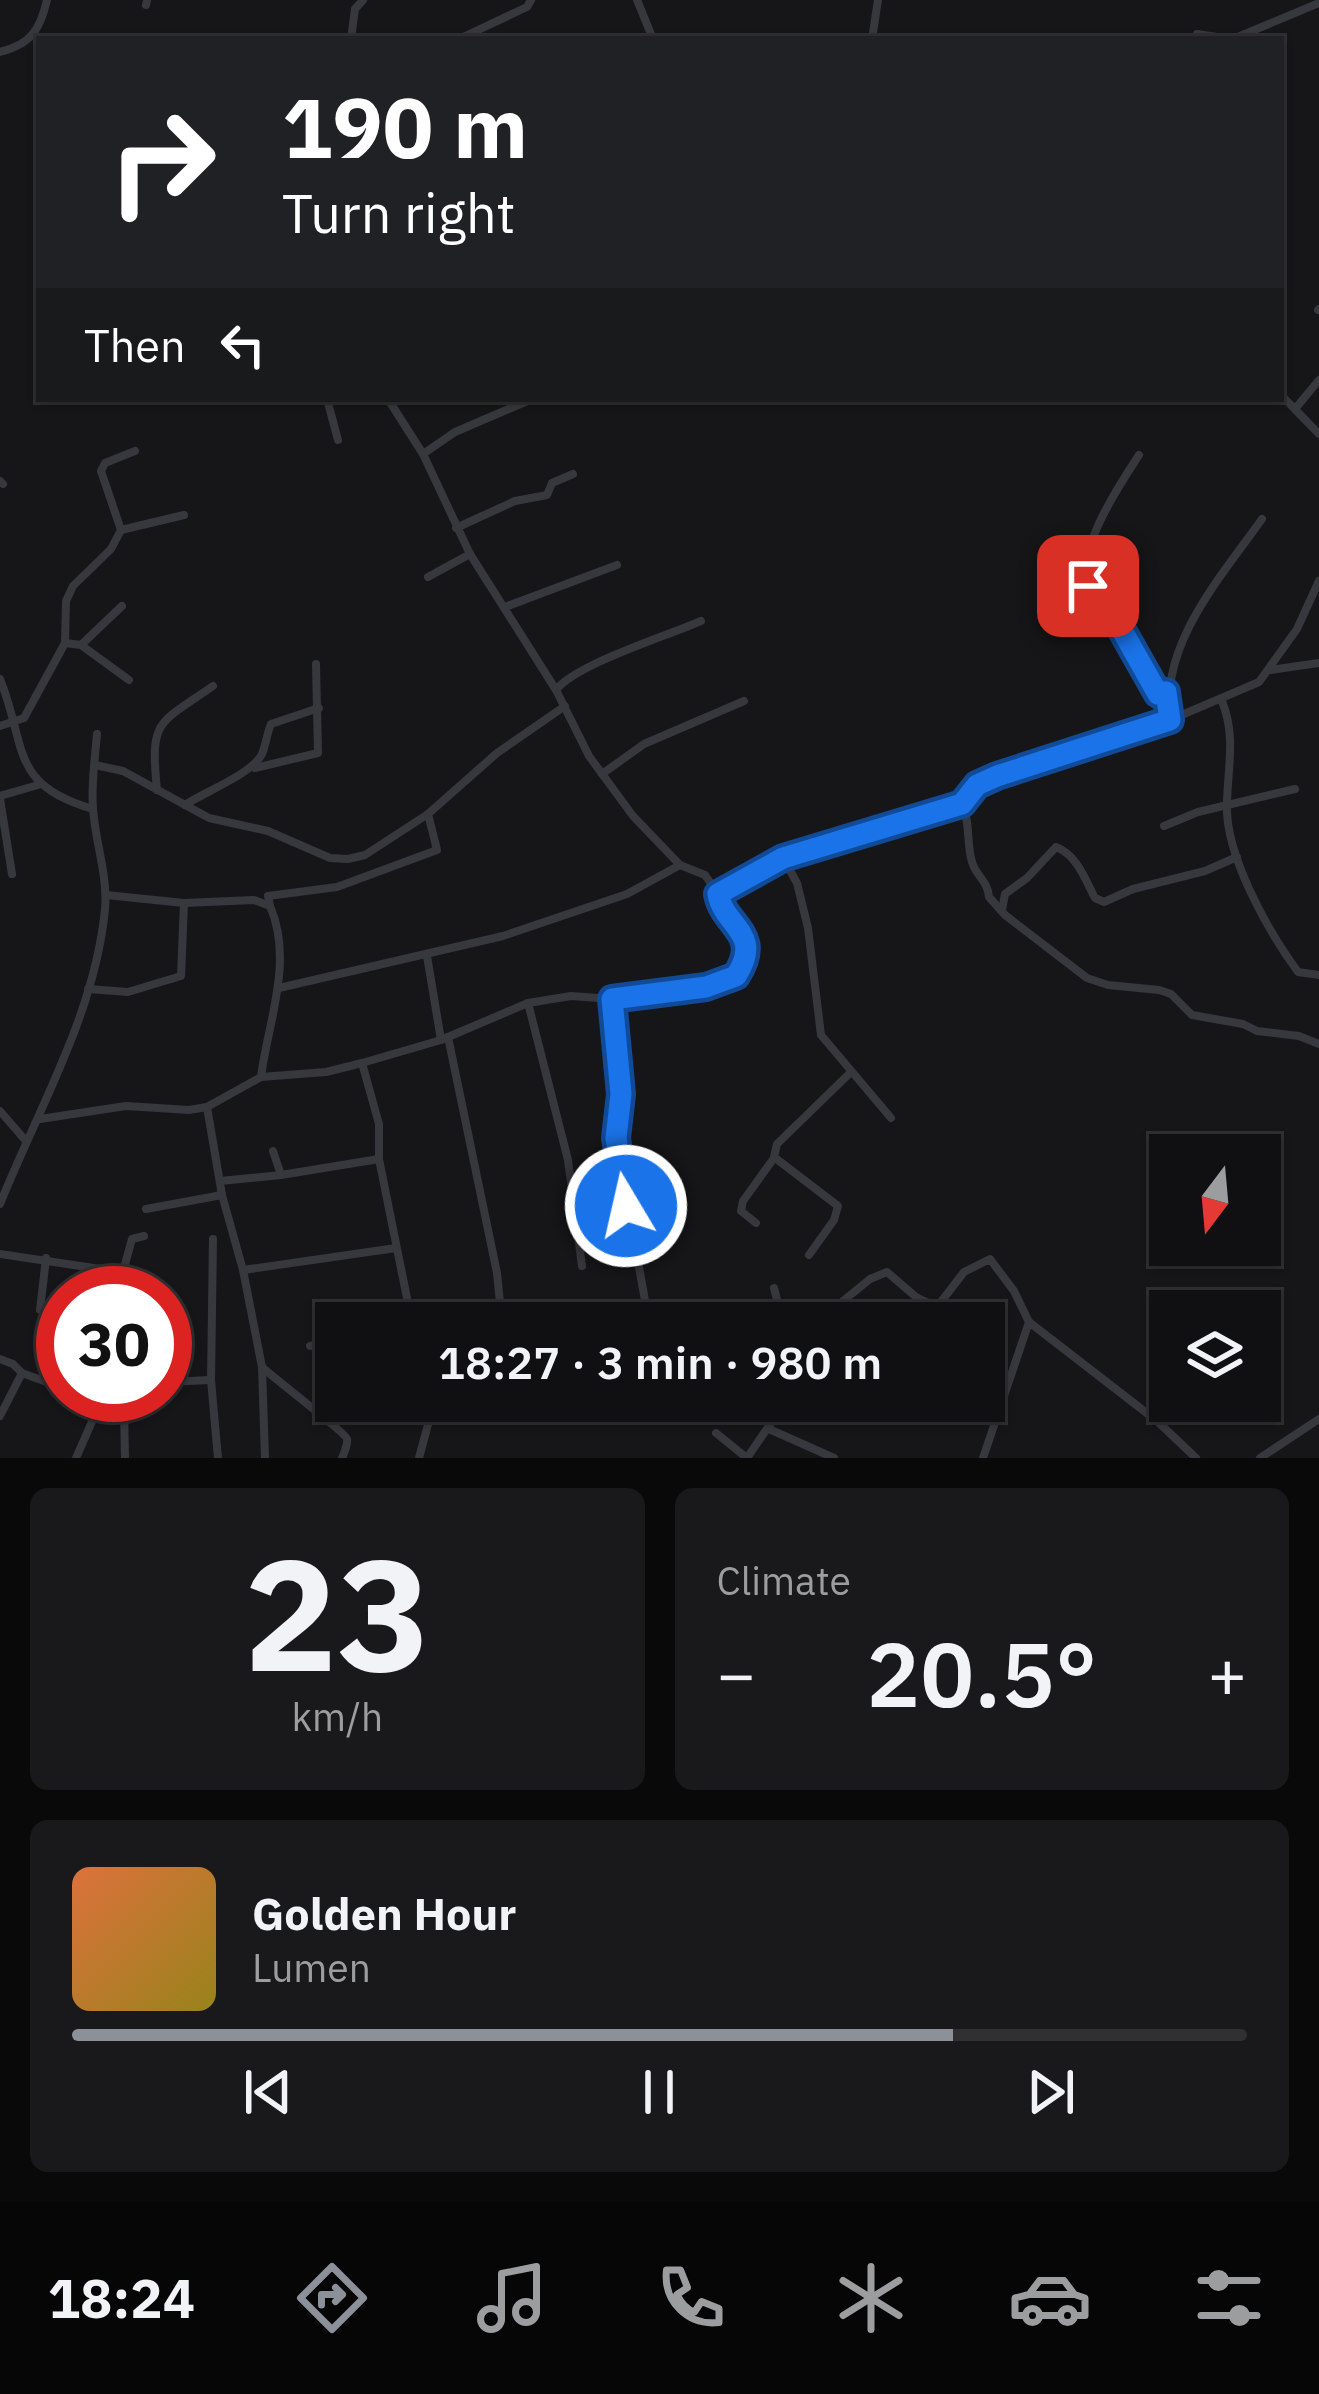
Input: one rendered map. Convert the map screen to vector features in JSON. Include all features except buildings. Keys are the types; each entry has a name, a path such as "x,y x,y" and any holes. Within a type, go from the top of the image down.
{"street":[{"path":"0,52 26,43 40,26 47,0"},
{"path":"351,36 354,4 363,0"},
{"path":"465,36 527,7 531,0"},
{"path":"638,0 651,36"},
{"path":"872,36 878,0"},
{"path":"1238,36 1319,3"},
{"path":"1197,34 1211,36"},
{"path":"1295,409 1319,380"},
{"path":"1284,398 1319,434"},
{"path":"328,402 338,440"},
{"path":"40,1119 126,1106 207,1107 261,1077 326,1072 362,1063 444,1038 528,1003 706,987 736,976 746,944 739,923 721,906 705,874 680,865 633,816 602,774 556,690 470,554 424,454 390,402"},
{"path":"424,454 455,432 525,402"},
{"path":"122,530 101,471 110,460 136,452"},
{"path":"1139,455 1095,533 1086,567 1093,595 1115,618 1158,694 1166,692"},
{"path":"456,528 515,501 547,495 552,483 573,475"},
{"path":"0,726 24,718 65,643 67,602 73,586 111,549 122,530 184,515"},
{"path":"1170,720 1166,692 1193,615 1262,519"},
{"path":"428,578 470,554"},
{"path":"505,607 617,566"},
{"path":"718,894 783,858 962,804 977,785 997,776 1170,720 1259,682 1297,629 1319,581"},
{"path":"81,645 122,606"},
{"path":"556,690 563,681 590,668 701,621"},
{"path":"65,643 81,645 128,680"},
{"path":"1269,670 1319,663"},
{"path":"185,805 252,768 318,753 316,664"},
{"path":"0,679 38,785"},
{"path":"157,790 153,747 160,722 213,686"},
{"path":"602,774 644,743 744,701"},
{"path":"1222,701 1232,738 1228,833 1284,956 1298,971 1319,975"},
{"path":"94,765 123,771 209,818 268,831 338,860 365,855 428,814 485,762 565,706"},
{"path":"252,768 264,750 271,724 320,708"},
{"path":"0,1204 40,1119 88,989 106,895 93,809 97,734"},
{"path":"12,874 0,797 38,785 93,809"},
{"path":"1164,826 1226,804 1294,789"},
{"path":"962,804 969,820 971,860 989,888 989,897 1063,962 1095,981 1171,994 1192,1015 1319,1044"},
{"path":"261,1077 279,988 277,932 268,896 337,887 430,854 437,850 428,814"},
{"path":"1001,911 1005,894 1057,847 1067,852 1095,898 1104,902 1237,857"},
{"path":"783,858 797,884 808,928 821,1035 891,1118"},
{"path":"279,988 503,936 627,894 680,865"},
{"path":"106,895 184,903 254,900 270,906"},
{"path":"88,989 128,992 181,976 184,903"},
{"path":"428,956 499,1302"},
{"path":"612,999 621,1094 616,1138 645,1302"},
{"path":"528,1003 568,1160 582,1266"},
{"path":"362,1063 379,1124 379,1159 408,1302"},
{"path":"756,1223 741,1211 743,1201 774,1157 777,1144 851,1072"},
{"path":"207,1107 222,1196 262,1367 266,1458"},
{"path":"0,1112 26,1142"},
{"path":"273,1151 281,1175"},
{"path":"774,1157 838,1206 834,1220 809,1255"},
{"path":"220,1181 379,1159"},
{"path":"146,1209 222,1196"},
{"path":"125,1266 132,1239 144,1236"},
{"path":"213,1240 212,1380 218,1458"},
{"path":"242,1270 396,1248"},
{"path":"0,1254 87,1266"},
{"path":"45,1266 46,1258"},
{"path":"940,1302 964,1272 990,1259 1029,1322 1196,1458"},
{"path":"845,1302 870,1279 886,1272 928,1302"},
{"path":"774,1288 778,1302"},
{"path":"983,1458 1029,1322"},
{"path":"310,1346 315,1344"},
{"path":"0,1359 36,1378"},
{"path":"262,1367 342,1430 347,1444 342,1458"},
{"path":"0,1416 22,1373"},
{"path":"192,1381 212,1380"},
{"path":"1260,1458 1319,1419"},
{"path":"76,1458 92,1422"},
{"path":"124,1422 125,1458"},
{"path":"419,1458 429,1422"},
{"path":"716,1433 747,1458 773,1422"},
{"path":"769,1430 834,1458"}],"route":[{"path":"626,1206 616,1138 621,1094 612,999 706,987 736,976 746,944 739,923 721,906 718,894 783,858 962,804 977,785 997,776 1170,720 1166,692 1158,694 1115,618 1088,586"}]}
